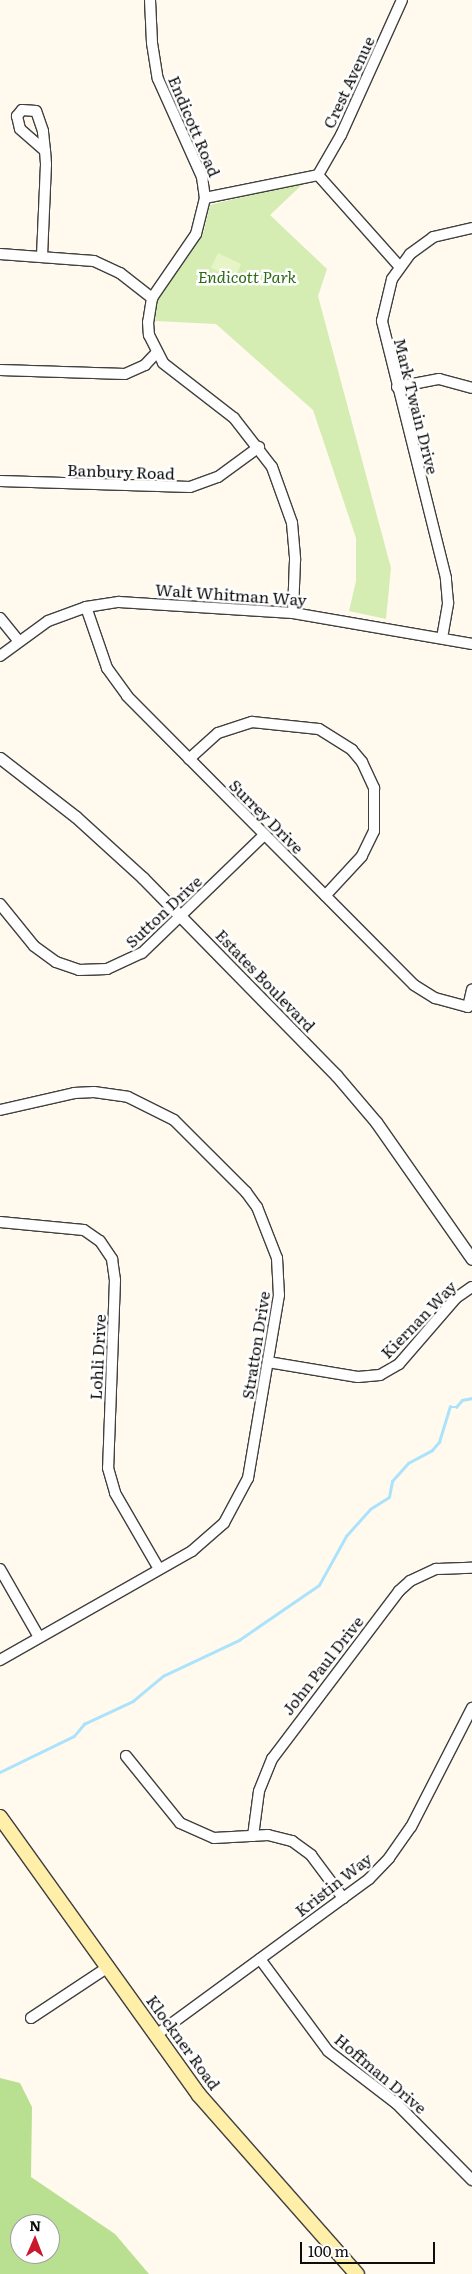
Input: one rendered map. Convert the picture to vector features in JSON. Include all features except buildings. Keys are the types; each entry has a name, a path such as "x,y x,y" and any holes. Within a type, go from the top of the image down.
{"main road":[{"name":"Klockner Road","path":"0,1817 199,2095 357,2274"}],"street":[{"name":"Endicott Road","path":"150,0 152,43 158,79 202,176 206,198 196,234 152,298 148,322 156,353 172,372 234,418 259,447 281,486 292,523 295,560 292,613"},
{"name":"Crest Avenue","path":"318,175 341,135 402,0"},
{"path":"42,256 45,151"},
{"path":"206,198 318,175 399,266"},
{"name":"Mark Twain Drive","path":"442,638 448,603 447,584 382,321 386,292 399,266 433,237 472,228"},
{"path":"0,254 81,258 107,266 152,298"},
{"path":"0,370 125,374 145,365 156,353"},
{"path":"397,387 438,379 472,388"},
{"name":"Banbury Road","path":"0,481 190,487 218,477 259,447"},
{"name":"Walt Whitman Way","path":"0,656 18,640 48,621 86,607 119,602 173,603 292,613 472,644"},
{"name":"Surrey Drive","path":"86,607 100,652 116,683 414,985 435,998 468,1007 472,989"},
{"path":"0,618 18,640"},
{"path":"189,759 218,733 252,722 319,729 352,750 362,762 374,788 374,831 362,856 325,896"},
{"name":"Estates Boulevard","path":"0,758 76,817 181,915 357,1098 472,1259"},
{"name":"Sutton Drive","path":"0,904 45,955 67,967 92,971 107,969 132,960 264,835"},
{"name":"Stratton Drive","path":"0,1110 74,1093 102,1093 146,1104 183,1127 246,1192 272,1240 279,1295 248,1478 242,1493 228,1516 211,1537 160,1569 0,1660"},
{"name":"Lohli Drive","path":"0,1222 84,1230 100,1241 112,1259 115,1280 108,1468 116,1493 160,1569"},
{"name":"Kiernan Way","path":"268,1362 358,1377 380,1375 399,1364 456,1298 472,1286"},
{"name":"John Paul Drive","path":"252,1836 259,1791 272,1759 399,1591 410,1581 436,1569 472,1568"},
{"path":"0,1569 40,1637"},
{"name":"Kristin Way","path":"156,2035 369,1879 401,1843 472,1708"},
{"path":"126,1756 170,1814 191,1830 214,1838 252,1836 282,1838 302,1847 343,1898"},
{"name":"Hoffman Drive","path":"260,1959 328,2052 397,2104 472,2180"},
{"path":"31,2018 108,1967"}],"green space":[{"name":"Endicott Park","path":"306,181 270,215 327,269 318,296 391,568 386,619 349,611 356,581 356,538 313,410 216,324 155,321 158,297 203,234 210,205"},
{"path":"218,253 241,264 235,278 211,268"},
{"path":"0,2078 20,2083 32,2107 31,2177 115,2234 149,2274 0,2274"}],"waterway":[{"path":"0,1772 74,1736 84,1724 133,1701 163,1676 239,1640 319,1585 346,1536 370,1509 389,1497 392,1481 408,1463 432,1450 439,1442 450,1407 456,1407 462,1400 472,1398"}]}
